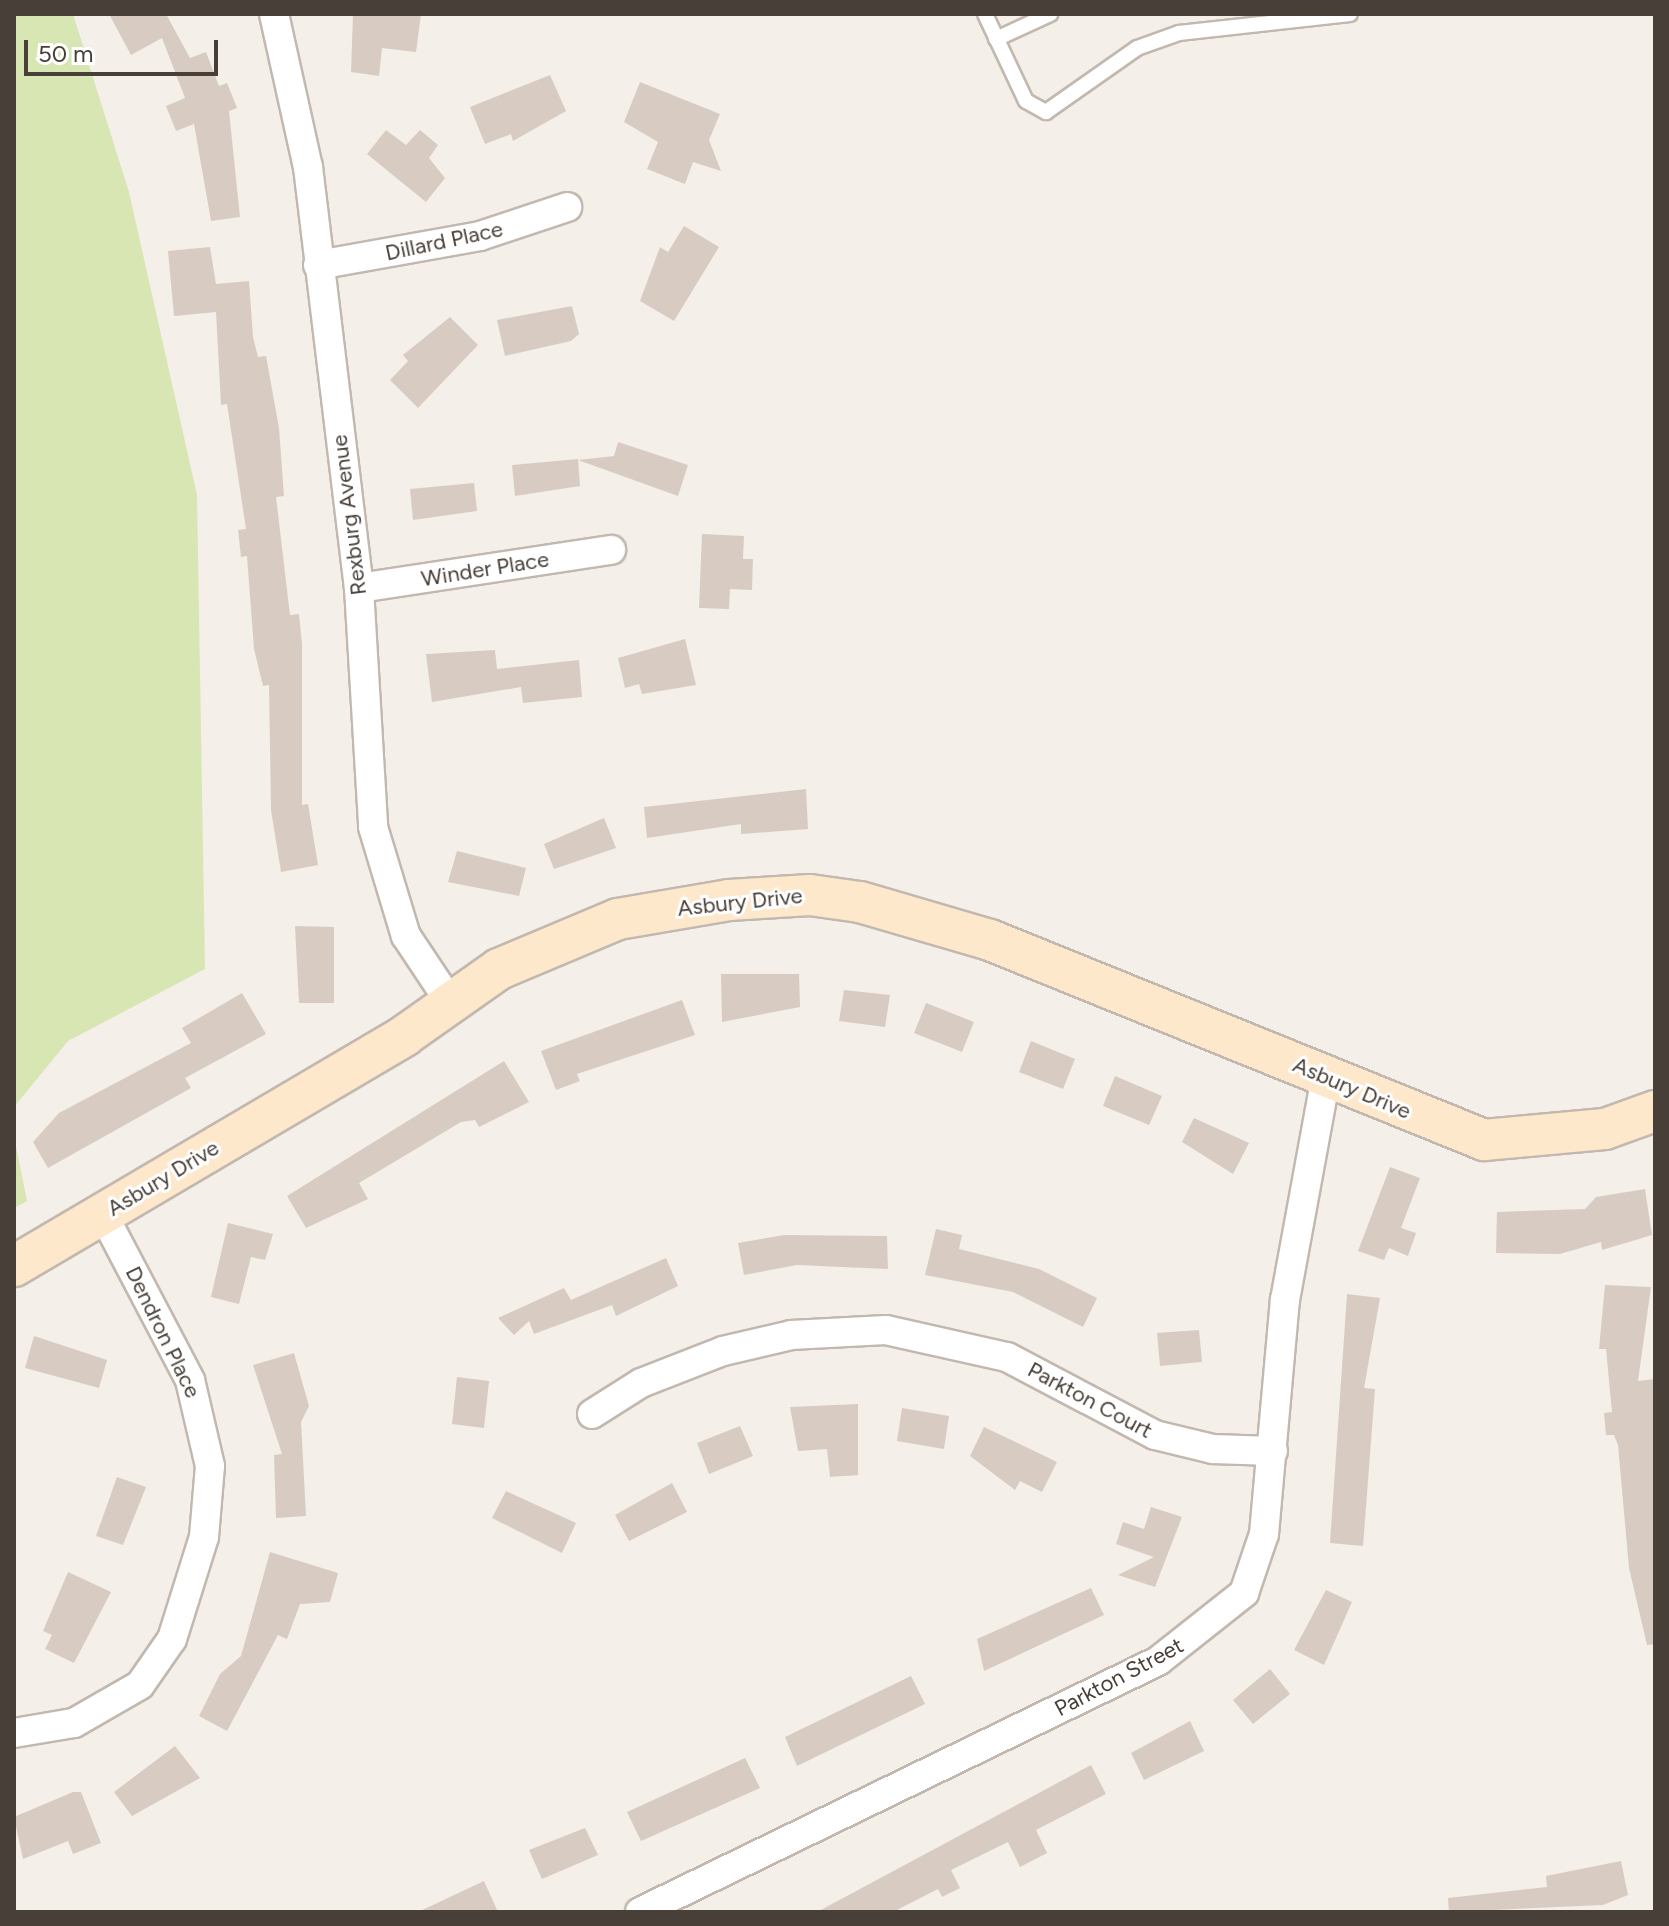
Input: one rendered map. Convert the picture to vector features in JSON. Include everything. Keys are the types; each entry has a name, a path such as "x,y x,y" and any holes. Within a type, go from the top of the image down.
{"street":[{"name":"Rexburg Avenue","path":"274,14 308,167 359,588 367,793 382,870 406,936 450,1002"},
{"name":"Dillard Place","path":"318,265 480,236 567,207"},
{"name":"Winder Place","path":"359,588 611,550"},
{"name":"Asbury Drive","path":"14,1266 450,1002 499,969 618,919 810,895 990,940 1484,1140 1577,1134 1655,1111"},
{"name":"Parkton Street","path":"640,1912 1158,1661 1203,1632 1244,1593 1253,1568 1273,1451 1285,1300 1326,1076"},
{"name":"Dendron Place","path":"14,1733 74,1723 140,1685 172,1639 204,1537 210,1466 190,1380 103,1214"},
{"name":"Parkton Court","path":"592,1414 641,1383 723,1351 791,1335 886,1330 1007,1357 1155,1435 1213,1449 1273,1451"}],"lane":[{"path":"985,14 1026,101 1046,112 1137,48 1179,33 1350,14"},
{"path":"996,39 1050,14"}],"green space":[{"path":"14,14 73,14 129,192 197,495 205,969 68,1041 14,1107"},
{"path":"14,1136 27,1201 14,1208"}],"building":[{"path":"109,14 166,14 190,58 206,52 219,86 227,83 237,108 229,111 240,217 211,221 194,124 176,131 166,106 185,98 162,38 131,55"},
{"path":"353,14 421,14 416,52 382,48 379,76 351,72"},
{"path":"550,75 566,111 513,141 511,134 485,144 470,107"},
{"path":"640,82 720,114 709,140 721,171 693,162 685,184 647,169 658,142 624,122"},
{"path":"386,130 406,145 420,130 438,145 429,158 445,178 426,202 367,154"},
{"path":"684,226 719,247 674,321 640,301 660,247 668,252"},
{"path":"210,247 216,284 249,281 253,337 258,357 266,356 279,428 284,496 276,497 290,615 299,614 302,644 302,805 308,804 318,865 281,872 271,810 269,685 263,686 254,649 247,556 241,557 238,530 246,529 227,404 221,405 216,312 174,316 168,251"},
{"path":"572,306 579,334 571,341 505,356 497,320"},
{"path":"450,317 478,345 418,408 390,380 408,361 403,355"},
{"path":"618,442 688,465 678,496 578,460 614,456"},
{"path":"578,459 580,486 515,496 512,465"},
{"path":"474,483 477,511 413,520 410,489"},
{"path":"702,534 744,536 743,559 753,559 752,590 730,589 729,609 699,608"},
{"path":"685,639 696,685 642,694 639,684 625,688 618,658"},
{"path":"495,650 497,669 579,660 582,697 523,703 521,687 432,702 426,654"},
{"path":"806,789 808,829 741,834 741,824 647,838 644,807"},
{"path":"604,818 616,848 554,869 544,844"},
{"path":"457,851 526,868 519,896 448,882"},
{"path":"295,926 334,927 334,1003 299,1003"},
{"path":"721,974 799,974 800,1007 722,1022"},
{"path":"844,990 890,995 885,1027 839,1021"},
{"path":"242,993 266,1034 185,1078 191,1088 48,1168 33,1142 59,1113 191,1043 182,1028"},
{"path":"682,1000 695,1035 577,1074 580,1081 556,1090 541,1051"},
{"path":"926,1003 974,1022 962,1052 914,1033"},
{"path":"1031,1041 1075,1059 1063,1089 1019,1072"},
{"path":"504,1061 529,1102 479,1127 475,1120 461,1122 359,1183 368,1199 306,1228 287,1196"},
{"path":"1115,1076 1162,1096 1149,1125 1103,1106"},
{"path":"1194,1118 1249,1143 1233,1174 1182,1142"},
{"path":"1390,1167 1420,1178 1401,1228 1416,1233 1408,1256 1389,1248 1384,1260 1358,1251"},
{"path":"1645,1189 1652,1235 1602,1250 1601,1242 1560,1254 1496,1253 1497,1212 1585,1209 1596,1197"},
{"path":"228,1223 273,1234 265,1260 251,1257 239,1304 211,1297"},
{"path":"936,1229 962,1235 959,1249 1039,1269 1097,1298 1083,1327 1013,1292 925,1275"},
{"path":"784,1235 887,1236 888,1269 797,1265 744,1275 738,1243"},
{"path":"666,1258 678,1286 616,1316 612,1305 534,1334 529,1321 514,1335 498,1318 564,1288 571,1300"},
{"path":"1605,1285 1651,1287 1638,1381 1655,1379 1655,1644 1647,1645 1629,1568 1618,1445 1614,1435 1606,1435 1604,1413 1612,1412 1606,1349 1599,1349"},
{"path":"1347,1294 1380,1298 1364,1388 1375,1389 1363,1546 1330,1543"},
{"path":"1199,1330 1202,1362 1160,1366 1157,1333"},
{"path":"34,1336 107,1360 99,1388 25,1368"},
{"path":"294,1353 309,1406 301,1422 306,1516 276,1518 274,1455 282,1454 253,1365"},
{"path":"457,1377 489,1381 484,1428 452,1424"},
{"path":"858,1404 858,1475 830,1477 827,1449 798,1451 790,1407"},
{"path":"902,1408 949,1416 944,1449 897,1441"},
{"path":"740,1426 753,1456 709,1474 697,1443"},
{"path":"984,1427 1057,1462 1042,1492 1020,1481 1015,1490 970,1456"},
{"path":"117,1477 146,1487 123,1545 96,1536"},
{"path":"672,1483 687,1512 629,1541 615,1515"},
{"path":"506,1491 576,1523 562,1553 492,1518"},
{"path":"1151,1507 1182,1517 1155,1587 1118,1575 1154,1557 1116,1544 1123,1522 1144,1529"},
{"path":"270,1552 338,1573 330,1602 300,1604 287,1639 278,1635 227,1731 199,1716 220,1674 241,1656"},
{"path":"68,1572 111,1592 74,1663 45,1649 52,1635 43,1631"},
{"path":"1091,1588 1104,1615 984,1671 977,1639"},
{"path":"1326,1590 1352,1602 1324,1665 1294,1650"},
{"path":"1270,1669 1290,1694 1253,1724 1233,1700"},
{"path":"911,1676 925,1704 797,1766 785,1737"},
{"path":"1190,1721 1204,1751 1144,1780 1131,1753"},
{"path":"175,1746 200,1778 132,1816 114,1792"},
{"path":"745,1758 760,1788 641,1841 627,1812"},
{"path":"1091,1765 1106,1794 1036,1830 1047,1853 1020,1867 1008,1842 951,1870 960,1888 942,1897 938,1889 893,1912 817,1912"},
{"path":"73,1792 81,1792 101,1843 73,1854 68,1841 23,1859 14,1817"},
{"path":"585,1828 598,1855 542,1879 529,1850"},
{"path":"1621,1861 1628,1895 1603,1905 1449,1912 1448,1898 1547,1887 1546,1876"},
{"path":"484,1881 498,1912 418,1912"}]}
